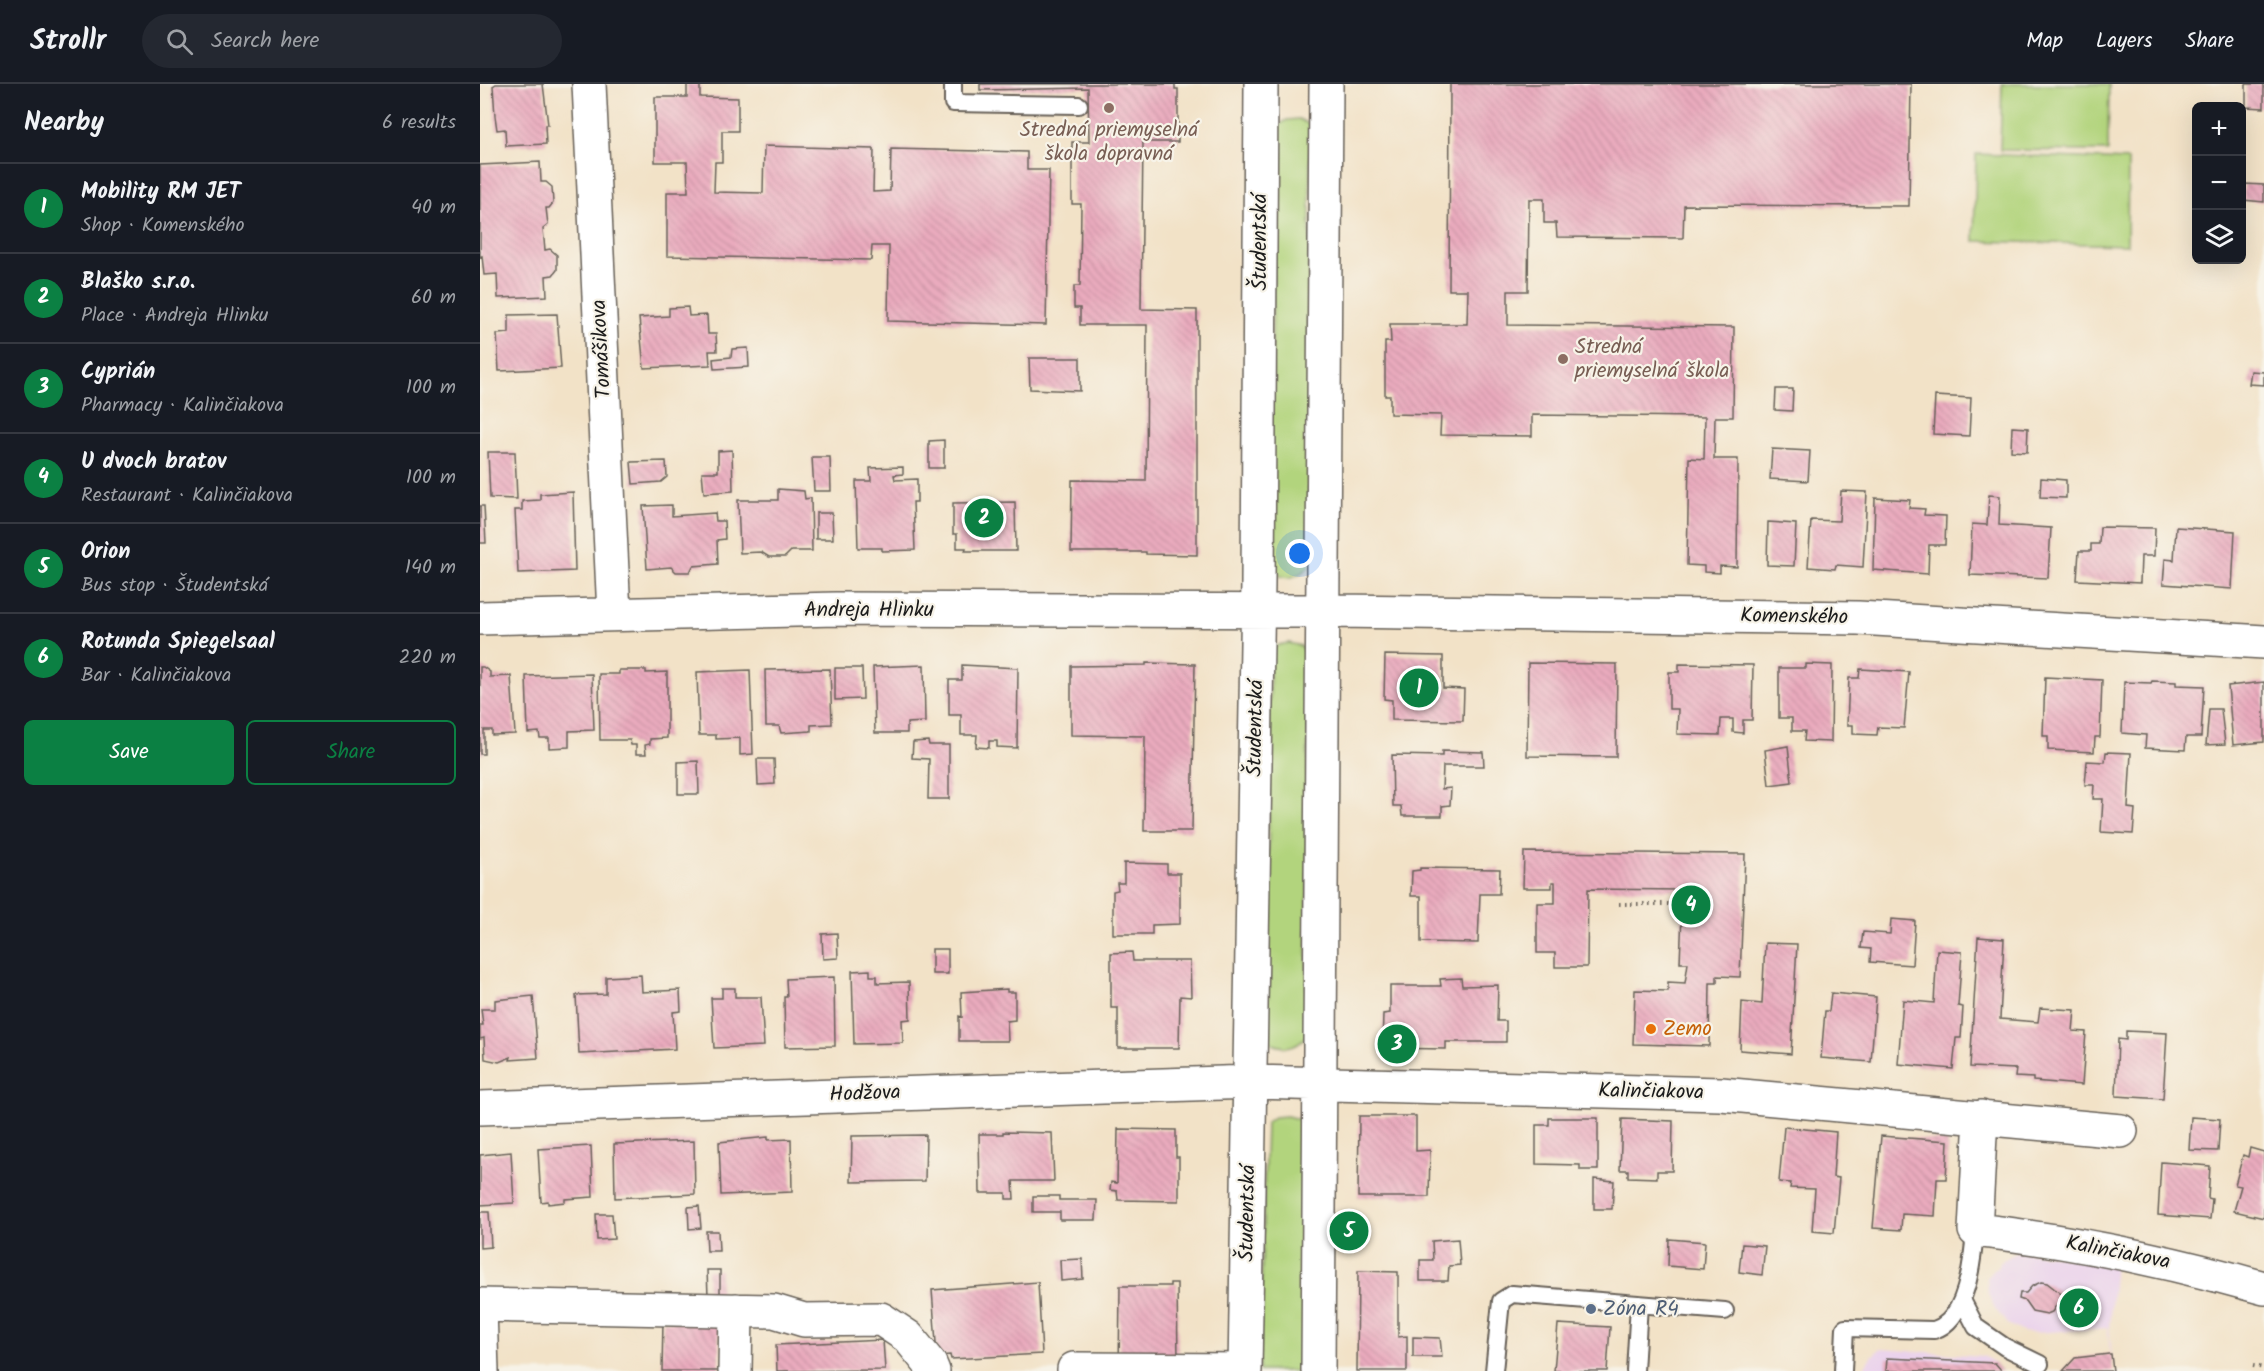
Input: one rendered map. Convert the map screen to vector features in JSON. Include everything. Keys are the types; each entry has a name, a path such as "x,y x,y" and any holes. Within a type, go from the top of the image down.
{"street":[{"name":"Tomášikova","path":"589,84 614,614"},
{"name":"Študentská","path":"1245,1370 1258,611 1261,84"},
{"path":"1318,1371 1326,84"},
{"name":"Andreja Hlinku","path":"480,618 836,609 1323,611"},
{"name":"Komenského","path":"1323,611 1858,618 2264,642"},
{"name":"Hodžova","path":"480,1108 1251,1082 1320,1084"},
{"name":"Kalinčiakova","path":"1320,1084 1721,1094 2121,1131"},
{"path":"1975,1230 1981,1117"},
{"name":"Kalinčiakova","path":"1975,1230 2036,1237 2113,1250 2264,1288"},
{"path":"482,1371 480,1307 774,1311 804,1320 881,1319 908,1337 933,1371"},
{"path":"735,1371 736,1310"},
{"path":"1074,1371 1074,1369 1245,1370"}],"lane":[{"path":"953,84 953,103 1078,105"},
{"path":"1843,1371 1845,1328 1935,1330 1944,1327 1962,1300 1973,1257 1975,1230"},
{"path":"1494,1371 1501,1301 1512,1294 1725,1311"},
{"path":"1962,1300 1976,1327 2005,1347 2040,1364"},
{"path":"1635,1371 1639,1304"}],"path":[{"path":"1619,904 1682,903"},
{"path":"2253,1366 2264,1368"}],"shaded area":[{"path":"2018,1251 2115,1264 2109,1327 2113,1371 2107,1328 2023,1332 2008,1324 1995,1309 1988,1293 1987,1278 2002,1261"},
{"path":"1880,1349 1983,1356 1995,1363 2002,1371 1862,1371 1870,1358"}],"green space":[{"path":"2002,84 2109,84 2108,151 2000,150"},
{"path":"1299,119 1310,125 1309,567 1299,575 1289,578 1279,576 1269,568 1275,127 1287,120"},
{"path":"1976,154 2128,160 2127,245 1974,241"},
{"path":"1289,643 1301,646 1308,654 1307,1035 1298,1043 1284,1047 1267,1041 1270,651 1278,645"},
{"path":"1287,1116 1298,1119 1304,1126 1308,1371 1259,1371 1266,1123 1274,1117"}],"building":[{"path":"496,84 543,84 548,125 545,125 546,144 506,146 505,129 497,130 493,86"},
{"path":"687,84 700,84 700,97 738,98 738,131 722,131 722,162 715,162 714,192 763,193 764,146 874,149 873,192 890,191 891,149 1027,152 1027,170 1049,170 1046,325 888,321 889,246 872,246 871,260 667,256 667,192 688,192 687,162 655,162 655,97 687,97"},
{"path":"980,84 1175,84 1175,89 1178,89 1178,142 1143,142 1141,309 1197,310 1197,555 1071,552 1072,480 1146,481 1147,325 1080,325 1080,308 1074,308 1074,286 1080,286 1081,204 1072,204 1072,142 1089,142 1088,88 980,90"},
{"path":"1450,84 1911,84 1909,206 1684,205 1683,238 1557,237 1556,223 1544,223 1544,199 1529,199 1528,291 1508,291 1508,325 1734,327 1733,417 1715,417 1714,459 1738,459 1737,567 1720,566 1720,573 1704,572 1704,566 1687,565 1689,458 1704,459 1705,417 1532,415 1532,436 1440,435 1441,415 1390,414 1390,396 1385,396 1385,342 1391,342 1390,324 1467,324 1468,290 1449,290"},
{"path":"2246,84 2264,84 2264,108 2246,107"},
{"path":"540,162 541,182 546,182 552,187 553,203 546,208 548,225 543,229 545,250 550,249 557,255 557,270 553,275 546,276 547,296 498,298 497,274 484,275 482,256 480,257 480,165"},
{"path":"2246,184 2264,185 2264,202 2246,200"},
{"path":"688,307 689,316 707,315 708,334 716,334 717,351 709,351 710,365 644,368 639,318 669,316 669,308"},
{"path":"557,314 561,368 499,371 497,334 509,333 509,315"},
{"path":"748,348 749,367 714,369 713,359 731,357 732,349"},
{"path":"1029,358 1080,358 1080,391 1030,389"},
{"path":"2251,371 2264,372 2264,385 2249,384"},
{"path":"1776,389 1793,389 1792,411 1775,410"},
{"path":"1935,396 1971,398 1969,436 1933,434"},
{"path":"2012,427 2028,428 2027,452 2011,451"},
{"path":"944,440 944,468 929,468 929,441"},
{"path":"1772,449 1810,451 1808,481 1770,479"},
{"path":"732,450 733,491 704,493 702,472 718,472 718,451"},
{"path":"488,452 515,452 517,499 490,498"},
{"path":"812,457 830,457 831,491 814,491"},
{"path":"666,461 667,477 661,482 633,484 631,462"},
{"path":"903,467 903,474 894,475 895,480 917,479 917,502 913,502 915,550 882,551 882,548 858,548 856,481 871,481 870,468"},
{"path":"2041,478 2066,480 2066,498 2040,497"},
{"path":"778,489 804,491 805,499 811,498 812,551 791,551 785,557 769,557 761,552 740,553 738,500 778,500"},
{"path":"1841,491 1867,492 1863,567 1836,565 1835,569 1808,567 1811,520 1839,521"},
{"path":"573,492 575,571 518,573 515,510 522,510 522,501 540,500 540,494"},
{"path":"1989,495 2000,496 1999,525 2051,528 2048,578 1970,575 1972,524 1987,525"},
{"path":"1875,498 1910,500 1909,508 1925,509 1924,515 1946,516 1945,545 1929,545 1928,574 1873,570"},
{"path":"1015,502 1016,551 965,551 966,548 957,548 957,534 953,534 953,503"},
{"path":"672,505 672,516 715,513 716,521 724,521 725,539 717,540 718,564 693,566 690,572 676,572 671,567 647,569 643,506"},
{"path":"480,506 484,506 486,543 480,543"},
{"path":"816,513 832,513 833,539 816,539"},
{"path":"1768,522 1796,524 1794,566 1767,565"},
{"path":"2100,527 2155,528 2154,556 2141,556 2140,583 2077,580 2079,551 2091,551 2091,544 2099,544"},
{"path":"2176,527 2235,531 2232,589 2163,584 2165,559 2174,560"},
{"path":"1385,655 1443,656 1443,688 1464,689 1463,721 1392,720 1392,700 1384,699"},
{"path":"1146,663 1195,664 1192,831 1144,831 1145,736 1071,735 1071,666 1146,665"},
{"path":"1528,663 1617,664 1616,757 1527,756"},
{"path":"1679,664 1753,665 1752,720 1743,720 1743,733 1733,732 1733,719 1721,719 1720,735 1677,734 1678,709 1669,709 1669,672 1679,672"},
{"path":"1806,664 1832,665 1831,742 1804,741 1805,731 1792,731 1792,718 1779,718 1779,668 1806,668"},
{"path":"924,665 925,722 907,723 907,733 875,733 873,667"},
{"path":"962,665 1018,668 1017,748 997,747 997,741 989,741 989,748 976,747 977,735 961,735 961,715 949,715 949,680 962,680"},
{"path":"480,667 490,672 490,677 511,676 515,734 492,735 492,730 484,730 484,754 480,754"},
{"path":"835,668 862,668 863,699 835,700"},
{"path":"830,669 832,724 811,725 811,731 781,733 779,726 766,726 765,670"},
{"path":"1860,669 1909,672 1904,728 1878,727 1877,735 1853,734 1853,725 1847,725 1849,678 1859,678"},
{"path":"619,670 646,670 646,673 667,672 667,738 650,739 650,744 645,745 646,754 636,754 636,745 631,745 630,740 600,740 599,674 619,674"},
{"path":"750,670 753,754 740,755 740,738 716,739 716,735 699,735 697,672"},
{"path":"592,674 594,730 569,731 569,747 549,748 549,738 540,738 539,732 528,733 526,676"},
{"path":"2045,677 2102,680 2100,737 2095,737 2094,752 2048,750 2048,736 2043,736"},
{"path":"2152,681 2204,686 2201,737 2186,737 2185,750 2145,748 2146,735 2122,733 2124,682 2151,683"},
{"path":"2264,682 2264,742 2233,745 2228,686"},
{"path":"2209,709 2221,709 2225,744 2206,745"},
{"path":"928,741 929,745 949,745 949,799 928,799 929,759 912,758 913,742"},
{"path":"1788,746 1792,782 1769,785 1765,750"},
{"path":"1442,751 1483,752 1484,766 1443,766 1442,789 1451,788 1450,805 1442,806 1442,816 1402,816 1401,806 1393,806 1392,755 1442,756"},
{"path":"2106,752 2131,753 2128,808 2135,809 2133,834 2101,832 2103,799 2093,799 2094,785 2085,785 2087,761 2105,762"},
{"path":"757,759 774,759 775,784 758,785"},
{"path":"698,761 699,794 678,794 678,762"},
{"path":"1524,852 1745,854 1740,977 1717,976 1717,983 1710,983 1709,1046 1633,1044 1635,990 1668,991 1668,982 1685,983 1688,963 1680,963 1683,890 1588,889 1587,967 1555,967 1555,953 1537,953 1537,903 1555,903 1555,882 1552,882 1552,888 1523,888"},
{"path":"1124,863 1167,864 1167,873 1180,873 1180,924 1152,925 1152,934 1113,934 1113,891 1118,890 1117,883 1124,883"},
{"path":"1420,868 1500,869 1499,894 1480,894 1478,943 1421,942 1421,896 1411,896 1412,871 1420,870"},
{"path":"1891,919 1915,921 1912,965 1870,962 1871,949 1861,948 1863,932 1890,934"},
{"path":"837,933 838,958 823,959 822,934"},
{"path":"1978,937 2004,939 2000,1019 2038,1022 2040,1008 2075,1010 2073,1031 2086,1032 2082,1085 2033,1081 2033,1078 2015,1077 2016,1069 1970,1067"},
{"path":"1765,943 1797,944 1791,1054 1740,1050 1742,1002 1762,1004"},
{"path":"932,949 948,949 948,974 932,974"},
{"path":"1937,950 1962,952 1958,1006 1963,1007 1961,1038 1956,1038 1953,1069 1898,1064 1903,1000 1934,1003"},
{"path":"1132,952 1133,961 1190,961 1191,997 1180,996 1179,1048 1118,1048 1118,1008 1111,1008 1111,953"},
{"path":"870,970 870,976 877,976 877,983 909,982 910,1019 902,1020 903,1043 854,1044 852,971"},
{"path":"641,975 642,992 680,990 681,1011 673,1012 675,1049 579,1054 576,995 606,994 606,977"},
{"path":"834,977 835,1046 785,1047 786,979"},
{"path":"1461,978 1462,986 1498,985 1497,1021 1506,1021 1506,1042 1446,1042 1446,1049 1382,1048 1383,1014 1390,1013 1390,986 1441,986 1440,979"},
{"path":"722,988 735,988 735,997 761,997 764,1046 714,1048 711,998 722,998"},
{"path":"1007,989 1007,992 1015,992 1015,1020 1007,1021 1008,1041 959,1041 959,1016 962,1017 961,992"},
{"path":"1831,993 1876,997 1871,1062 1821,1058 1825,1011 1829,1011"},
{"path":"533,996 538,1058 510,1060 511,1057 499,1062 485,1059 484,1038 480,1039 480,1025 483,1025 481,1009 495,1009 495,1000"},
{"path":"2126,1031 2167,1033 2163,1099 2116,1096 2118,1039 2126,1040"},
{"path":"1359,1116 1416,1116 1416,1151 1430,1150 1429,1197 1358,1197"},
{"path":"2191,1117 2220,1119 2218,1151 2189,1150"},
{"path":"1549,1118 1598,1118 1598,1170 1580,1170 1580,1165 1536,1164 1536,1125 1549,1125"},
{"path":"1622,1119 1673,1121 1672,1171 1657,1171 1657,1178 1628,1177 1628,1170 1620,1170"},
{"path":"1784,1127 1836,1132 1833,1177 1839,1178 1834,1233 1812,1231 1815,1189 1790,1188 1791,1183 1779,1182"},
{"path":"1118,1129 1176,1130 1176,1157 1179,1157 1179,1201 1118,1200 1117,1191 1110,1190 1111,1182 1117,1183"},
{"path":"1003,1132 1052,1133 1054,1181 1013,1181 1014,1199 1006,1199 1006,1193 980,1193 979,1134 1003,1134"},
{"path":"926,1135 925,1181 851,1182 852,1136"},
{"path":"1881,1136 1948,1141 1946,1179 1937,1179 1935,1216 1902,1214 1901,1230 1873,1228"},
{"path":"768,1137 768,1140 791,1139 792,1192 721,1195 719,1142"},
{"path":"694,1141 695,1194 615,1198 614,1144"},
{"path":"591,1146 593,1197 565,1199 565,1202 548,1204 548,1201 541,1202 538,1149"},
{"path":"2250,1148 2264,1152 2264,1218 2234,1211 2241,1186 2235,1185 2243,1155 2248,1157"},
{"path":"511,1152 514,1203 480,1205 480,1155"},
{"path":"2161,1162 2210,1166 2208,1198 2212,1199 2210,1219 2158,1215"},
{"path":"1594,1179 1614,1181 1612,1209 1594,1209"},
{"path":"1033,1196 1059,1196 1059,1200 1097,1200 1096,1220 1060,1220 1060,1212 1033,1212"},
{"path":"699,1206 701,1228 689,1229 688,1207"},
{"path":"480,1212 489,1212 491,1247 480,1248"},
{"path":"596,1214 612,1214 614,1239 597,1240"},
{"path":"706,1231 718,1231 719,1251 707,1251"},
{"path":"1458,1239 1460,1265 1449,1266 1448,1281 1420,1281 1420,1260 1433,1260 1432,1241"},
{"path":"1669,1239 1705,1242 1703,1269 1668,1266"},
{"path":"1742,1244 1765,1246 1762,1275 1739,1272"},
{"path":"1082,1259 1083,1279 1061,1281 1060,1260"},
{"path":"707,1270 720,1270 720,1296 708,1296"},
{"path":"1358,1271 1398,1272 1398,1337 1407,1336 1407,1371 1357,1371"},
{"path":"1038,1282 1042,1354 951,1359 950,1355 937,1356 932,1290"},
{"path":"2041,1282 2047,1283 2065,1297 2052,1312 2047,1314 2032,1311 2025,1301 2019,1299 2020,1293 2026,1293 2032,1286"},
{"path":"1170,1283 1177,1283 1178,1363 1119,1371 1120,1286 1170,1286"},
{"path":"663,1321 719,1322 719,1371 662,1371"},
{"path":"1558,1324 1610,1327 1607,1371 1554,1371"},
{"path":"1413,1337 1440,1338 1442,1357 1413,1357"},
{"path":"883,1340 885,1370 777,1371 776,1345"},
{"path":"2111,1354 2113,1371 2063,1371 2075,1358"},
{"path":"1887,1358 1995,1363 2002,1371 1886,1371"}],"place":[{"name":"Stredná priemyselná škola dopravná","path":"1109,108"},
{"name":"Stredná priemyselná škola","path":"1563,359"},
{"name":"Blaško s.r.o.","path":"984,518"},
{"name":"Mobility RM JET","path":"1419,688"},
{"name":"U dvoch bratov","path":"1691,905"},
{"name":"Zemo","path":"1651,1029"},
{"name":"Cyprián","path":"1397,1044"},
{"name":"Orion","path":"1349,1231"},
{"name":"Rotunda Spiegelsaal","path":"2079,1308"},
{"name":"Zóna R4","path":"1591,1309"}]}
